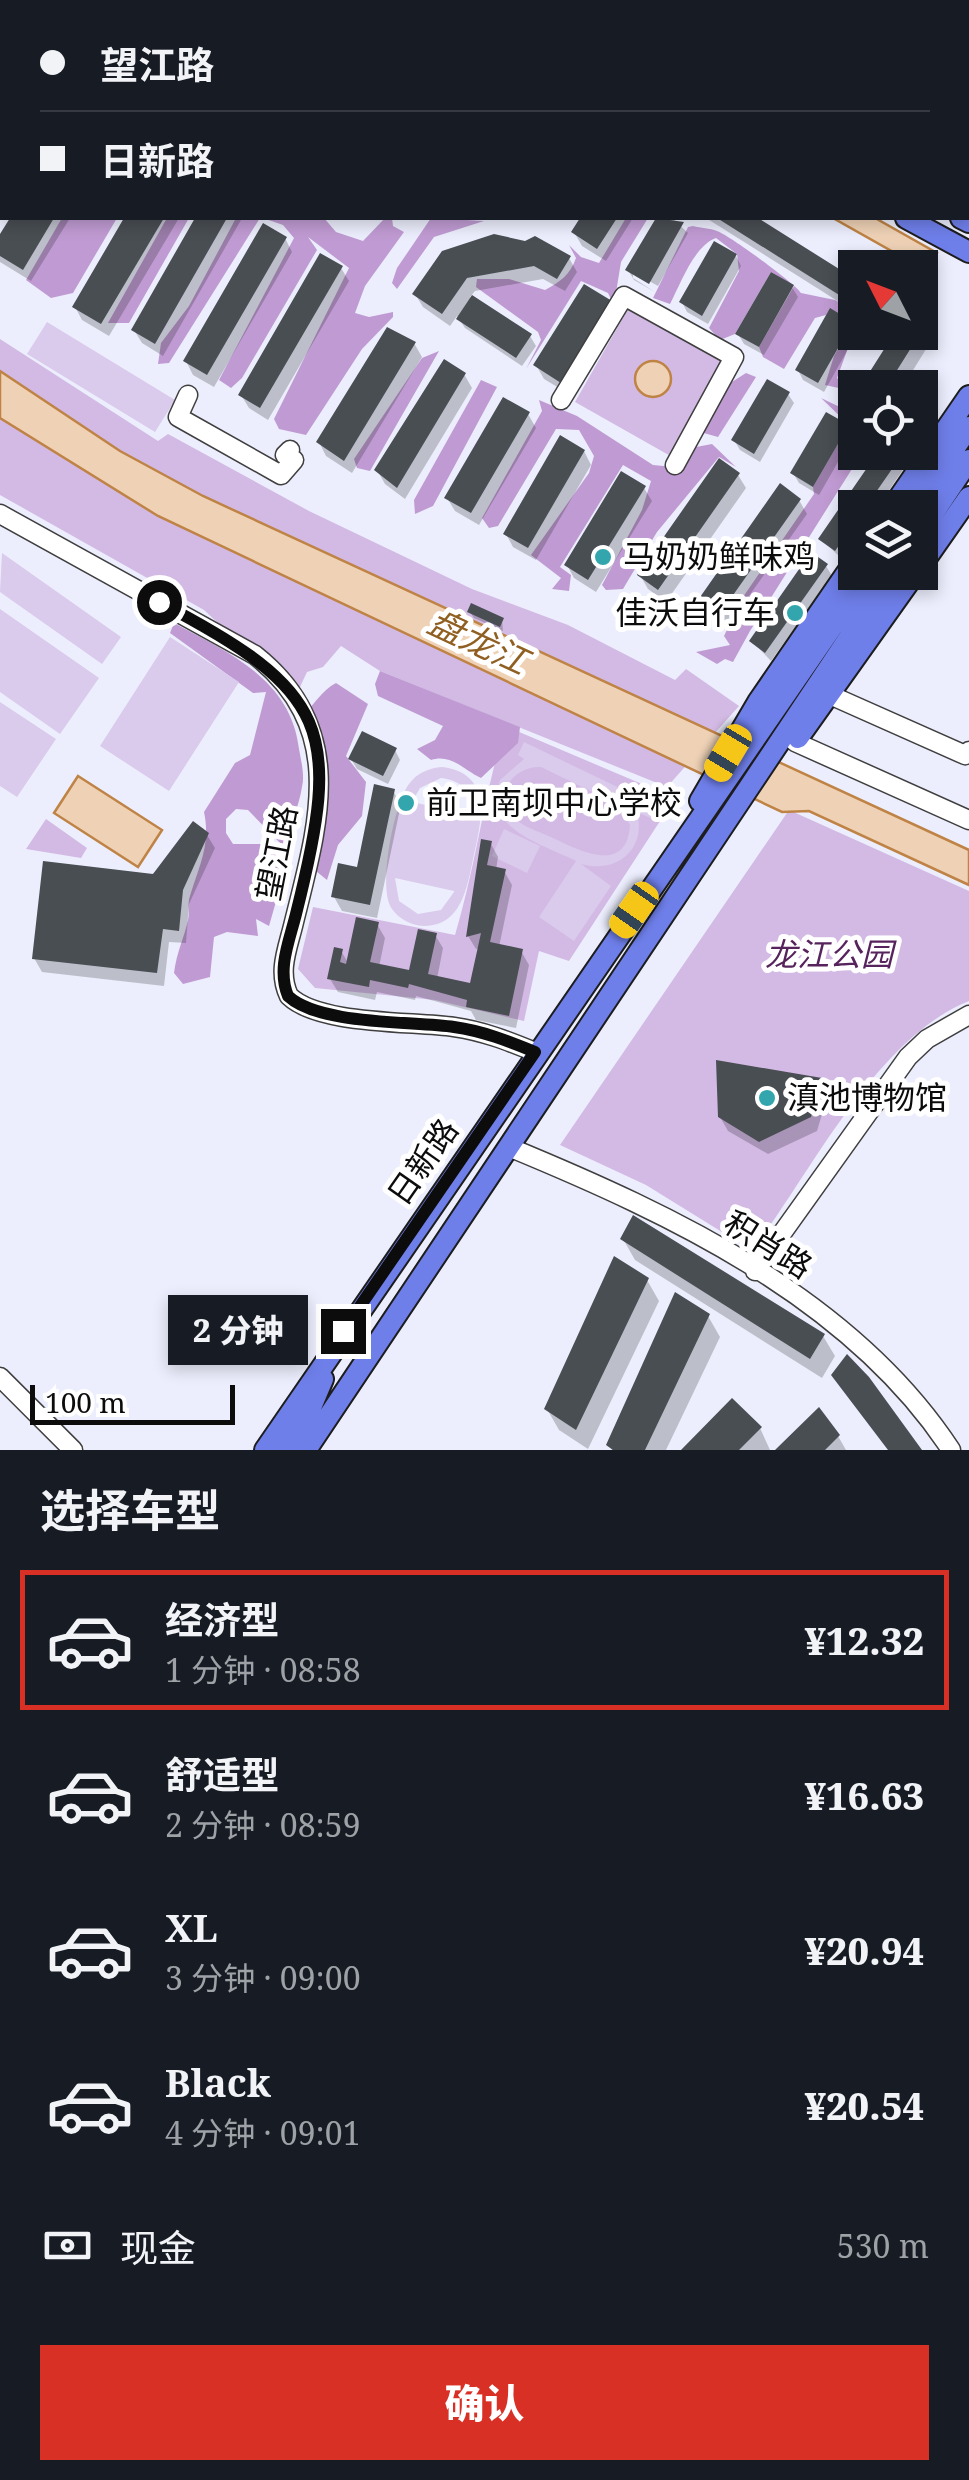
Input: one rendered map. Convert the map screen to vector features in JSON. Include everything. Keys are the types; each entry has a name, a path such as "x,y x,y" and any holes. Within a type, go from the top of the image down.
{"main road":[{"path":"910,220 969,252"},
{"path":"904,490 969,396"},
{"path":"926,490 969,427"},
{"path":"938,506 969,460"},
{"name":"日新路","path":"938,541 969,497"},
{"name":"日新路","path":"264,1450 634,910 726,800 773,731 841,590"},
{"name":"日新路","path":"792,705 859,590"},
{"name":"日新路","path":"306,1450 636,957 726,800 792,705 880,590"},
{"name":"日新路","path":"773,731 830,695 904,590"},
{"path":"286,1450 305,1422 343,1331"}],"street":[{"path":"561,400 624,296 734,358 675,465"},
{"path":"188,395 178,417 281,476 294,460 285,455 290,450"},
{"name":"望江路","path":"0,514 255,655 290,688 319,748 322,778 305,878 282,968 288,996 312,1012 456,1027 500,1037 535,1052"},
{"path":"830,695 965,755 969,752"},
{"path":"773,731 969,820"},
{"path":"755,1271 908,1057 927,1039 969,1016"},
{"name":"积肖路","path":"511,1148 626,1196 755,1271 834,1323 880,1361 926,1411 951,1450"},
{"path":"0,1377 73,1450"}],"green space":[{"path":"632,302 731,359 674,458 575,402"},
{"path":"0,339 158,441 168,434 309,511 472,589 568,625 675,680 686,669 739,706 667,787 380,671 341,646 323,667 307,672 300,687 274,675 204,610 0,495"},
{"path":"505,726 675,798 569,961 539,951 524,1021 435,1000 315,988 298,969 313,907 455,935"},
{"name":"龙江公园","path":"789,810 969,891 969,1001 908,1041 881,1069 855,1100 767,1230 730,1237 646,1185 560,1145"},
{"path":"46,819 87,848 81,858 26,849"}],"shaded area":[{"path":"61,220 116,220 73,293 51,298 26,280"},
{"path":"166,220 188,220 129,323 108,323"},
{"path":"235,220 259,220 169,363 158,364 161,343 189,306"},
{"path":"269,220 326,220 336,232 363,241 383,220 392,220 393,226 404,232 365,286 355,313 369,317 393,312 393,317 362,349 306,435 279,429 274,419 349,268 308,237 317,250 242,378 231,388 219,380 294,238 283,225"},
{"path":"430,220 484,221 434,237 397,289 392,283 397,268"},
{"path":"625,220 647,220 621,262 614,305 608,293 581,281 526,369 541,340 538,332 476,287 477,279 509,279 545,290 564,277 574,264 576,258 569,245 581,257 599,263"},
{"path":"693,226 724,234 793,285 771,272 735,334 720,340 709,328 739,271 737,254 716,238 695,257 670,304 653,298 688,227"},
{"path":"794,286 801,293 838,302 838,314 830,309 826,315 815,318 784,369 763,357 759,347"},
{"path":"47,322 175,400 155,432 27,354"},
{"path":"838,349 847,350 838,370 838,388 825,385"},
{"path":"439,351 370,471 357,468 354,459 422,358"},
{"path":"746,373 756,377 718,437 700,432 724,387"},
{"path":"481,380 497,387 433,506 415,514 414,500"},
{"path":"821,398 838,406 838,414"},
{"path":"539,400 577,416 653,465 684,468 696,447 712,444 736,467 719,457 657,532 623,589 606,590 602,585 642,510 651,481 623,465 560,567 571,575 569,591 552,589 561,578 531,555 589,473 594,456 579,430 556,429 498,526 489,528 482,518 542,411"},
{"path":"838,444 838,470 851,470 733,662 725,659 717,664 696,652 730,645 724,636 743,597 814,494 813,487"},
{"path":"2,553 121,637 102,664 0,592"},
{"path":"0,609 99,678 60,734 0,692"},
{"path":"174,623 236,658 271,687 294,725 303,778 283,846 248,810 236,809 226,819 226,833 233,844 266,844 280,851 277,898 269,926 256,919 258,936 227,932 214,937 210,977 183,984 174,973 205,845 204,812 235,763 250,755 266,692 253,693 170,633"},
{"path":"170,637 239,682 169,791 100,746"},
{"path":"380,671 520,727 518,743 481,778 451,761 431,760 417,749 435,740 443,726 378,696 375,684"},
{"path":"336,683 368,704 346,756 366,782 362,816 338,845 327,880 311,867 328,772 302,717"},
{"path":"0,702 56,739 17,797 0,786"},
{"path":"524,742 663,809 657,821 637,812 637,838 626,856 606,865 581,864 611,886 574,941 539,917 576,861 518,832 499,811 496,797 500,780 524,759 518,755","holes":["541,767 619,805 630,825 627,841 611,855 600,855 574,848 524,825 511,814 505,796 516,775"]},
{"path":"442,767 469,777 476,786 480,823 467,887 457,909 438,924 420,926 392,909 386,884 387,866 403,794 416,777","holes":["441,778 465,789 472,815 412,802 420,788","395,878 454,891 454,892 441,910 418,914 399,901"]},
{"path":"504,829 540,846 527,873 492,856"}],"water":[{"path":"837,220 879,220 932,250 890,250"},
{"path":"653,361 666,366 671,379 666,392 653,397 640,392 635,379 640,366"},
{"name":"盘龙江","path":"0,371 120,451 203,496 969,850 969,885 809,811 782,812 158,516 0,418"},
{"path":"78,776 162,830 138,867 54,813"}],"building":[{"path":"9,220 53,220 23,270 0,256 0,234"},
{"path":"123,220 163,220 101,324 72,307"},
{"path":"194,220 226,220 155,344 131,330"},
{"path":"579,220 616,220 597,249 571,232"},
{"path":"655,220 684,222 649,284 625,270"},
{"path":"720,220 761,220 838,268 838,294"},
{"path":"263,223 287,237 207,375 183,361"},
{"path":"494,234 525,241 535,236 571,256 557,279 534,266 467,278 442,314 412,294 442,251"},
{"path":"714,241 737,254 702,316 679,302"},
{"path":"320,253 343,266 260,408 238,395"},
{"path":"771,272 794,285 759,347 735,334"},
{"path":"584,284 612,301 561,383 533,365"},
{"path":"472,295 532,334 516,358 456,319"},
{"path":"830,308 838,313 838,348 818,383 795,370"},
{"path":"387,327 416,342 344,461 316,442"},
{"path":"884,350 910,350 897,370 871,370"},
{"path":"444,359 466,373 397,488 374,470"},
{"path":"767,379 790,392 754,454 731,440"},
{"path":"503,397 530,412 471,513 444,498"},
{"path":"826,412 838,419 838,444 813,487 790,473"},
{"path":"560,435 585,450 528,548 503,534"},
{"path":"719,458 740,473 658,590 637,575"},
{"path":"866,470 891,470 877,490 852,490"},
{"path":"621,471 646,486 588,580 564,565"},
{"path":"780,483 801,499 719,615 698,600"},
{"path":"838,510 838,547 835,551 818,539"},
{"path":"811,552 828,564 765,653 749,641"},
{"path":"471,603 504,618 500,627 467,612"},
{"path":"362,731 397,748 383,776 348,759"},
{"path":"374,784 395,789 370,905 331,897 338,863 357,867"},
{"path":"193,821 209,833 183,890 179,931 163,929 157,973 32,959 43,861 153,874"},
{"path":"481,839 492,841 487,865 506,869 490,942 523,949 509,1016 466,1007 467,1000 409,984 408,988 370,980 369,987 327,979 334,947 343,949 340,962 346,964 356,917 379,922 370,962 409,970 418,929 437,933 428,974 470,983 481,933 466,937"},
{"name":"滇池博物馆","path":"716,1060 822,1078 811,1117 759,1142 718,1117"},
{"path":"633,1215 825,1334 810,1359 620,1239"},
{"path":"614,1256 649,1278 576,1430 544,1409"},
{"path":"675,1292 710,1314 645,1450 613,1450 606,1445"},
{"path":"847,1354 869,1377 922,1450 888,1450 831,1375"},
{"path":"732,1398 762,1427 739,1450 681,1450"},
{"path":"819,1407 840,1435 825,1450 775,1450"}],"place":[{"name":"马奶奶鲜味鸡","path":"603,557"},
{"name":"佳沃自行车","path":"795,613"},
{"name":"前卫南坝中心学校","path":"406,803"},
{"name":"滇池博物馆","path":"767,1098"}],"route":[{"path":"159,602 273,669 290,688 319,748 322,778 305,878 282,968 288,996 312,1012 456,1027 500,1037 535,1052 343,1331"}]}
